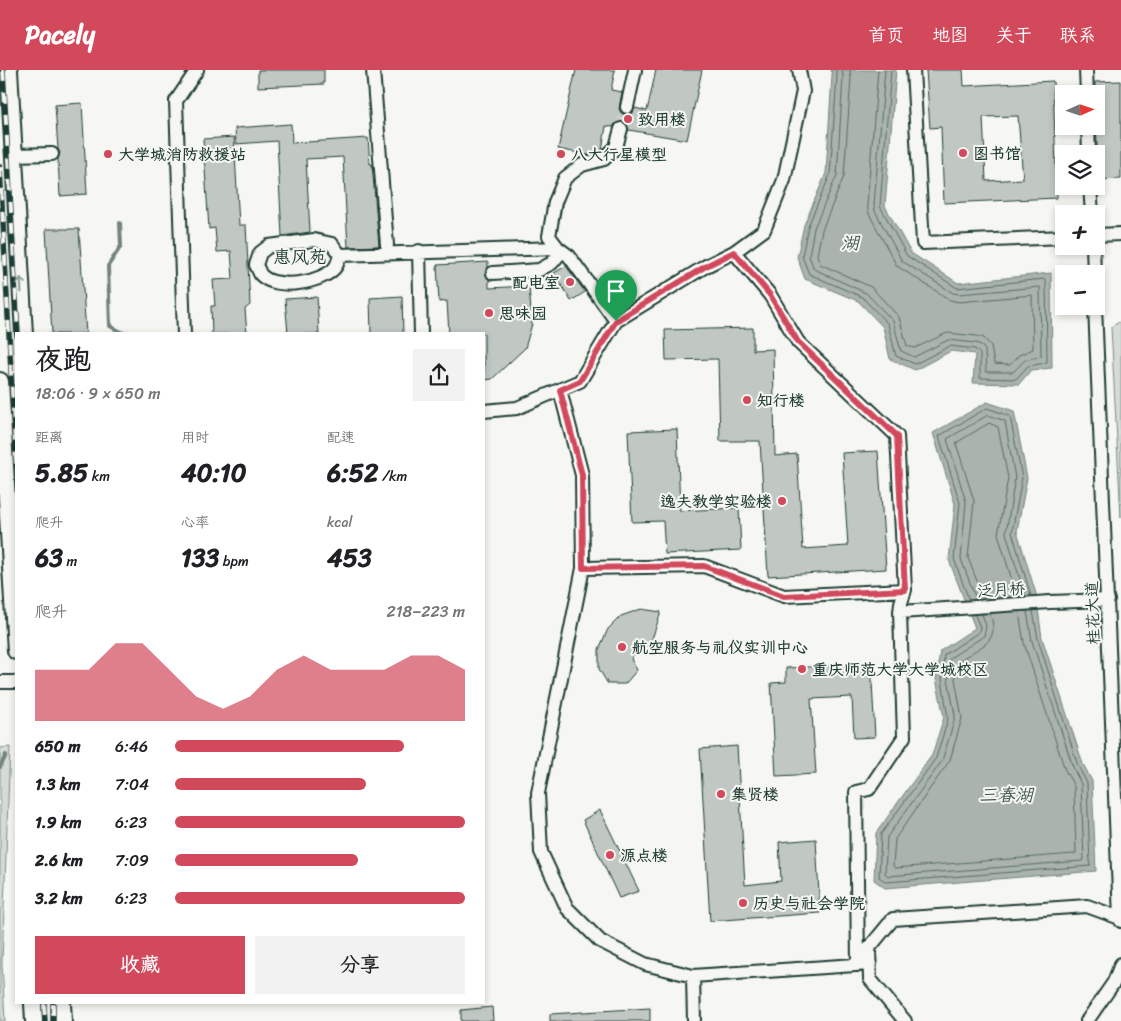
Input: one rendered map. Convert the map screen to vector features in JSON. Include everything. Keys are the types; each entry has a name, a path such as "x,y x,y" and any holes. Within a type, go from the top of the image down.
{"main road":[{"path":"9,70 24,332"},
{"path":"0,381 15,634"},
{"path":"33,1004 34,1021"},
{"path":"62,1004 63,1021"}],"street":[{"path":"10,89 13,70"},
{"path":"184,332 176,101 197,70"},
{"path":"373,70 387,246"},
{"path":"627,107 635,70"},
{"path":"485,411 517,408 580,381 616,321 706,266 734,252 764,230 784,180 803,91 799,70"},
{"path":"913,70 923,242 1055,237"},
{"path":"1086,70 1087,85"},
{"path":"616,321 568,256 560,250 549,236 555,202 565,178 582,165 604,159 616,147 621,129"},
{"path":"14,155 52,154"},
{"path":"1105,235 1121,234"},
{"path":"314,240 332,244 340,255 337,265 328,273 316,280 297,283 274,282 262,276 256,265 260,253 269,246 314,240"},
{"path":"340,255 419,251 560,250"},
{"path":"492,273 539,270 552,263 560,250"},
{"path":"419,251 421,332"},
{"path":"734,252 770,295 798,342 897,436 905,590 900,603 904,737 869,789 856,792 864,965 870,979 905,1021"},
{"name":"桂花大道","path":"1095,315 1121,919"},
{"path":"560,390 582,475 583,568 538,792 541,852 567,908 600,941 645,964 693,976 864,965"},
{"path":"583,568 704,566 784,596 905,590"},
{"name":"泛月桥","path":"900,612 1108,600"},
{"path":"0,682 15,682"},
{"path":"864,965 869,948 894,919 1087,906 1121,919"},
{"path":"1087,1021 1114,982 1121,964"},
{"path":"693,976 694,1021"}],"shaded area":[{"path":"1121,321 1121,518 1111,327"},
{"path":"10,747 2,963 5,1021 0,1021 0,748"}],"water":[{"name":"湖","path":"831,70 896,70 885,206 911,253 958,283 1051,273 1052,368 1031,370 1019,384 973,383 975,354 951,351 915,370 890,359 883,327 858,301 805,279 797,257 804,225 826,173"},
{"name":"三春湖","path":"987,402 1014,411 1027,478 1017,531 1036,594 1042,638 1083,764 1092,781 1096,871 885,888 874,880 876,833 932,755 944,717 936,679 940,651 975,628 949,560 955,504 933,433"}],"building":[{"path":"258,70 324,70 324,84 258,87"},
{"name":"致用楼","path":"576,70 615,70 611,90 622,92 619,109 621,113 626,115 633,113 635,108 647,111 656,70 702,70 687,140 629,130 626,123 619,121 613,127 606,126 600,152 588,155 558,149"},
{"name":"图书馆","path":"926,70 963,70 964,86 1053,81 1055,195 1057,195 1057,198 944,203 941,127 930,128","holes":["1018,116 1023,179 986,181 983,117"]},
{"path":"1121,81 1121,179 1105,180 1105,145 1097,145 1097,135 1105,135 1105,85 1095,85 1095,82"},
{"path":"82,103 87,194 60,196 58,159 60,153 58,149 55,105"},
{"path":"291,124 292,143 368,138 379,246 348,247 343,157 306,159 310,232 282,236 277,141 236,144 235,128"},
{"path":"234,137 239,225 246,225 250,305 245,309 247,332 212,332 211,306 215,306 213,280 233,279 231,251 217,252 215,228 209,229 203,139"},
{"path":"46,229 79,229 86,332 52,332"},
{"name":"思味园","path":"488,262 485,273 489,280 489,288 529,286 532,324 525,348 492,379 485,380 485,332 449,332 447,301 439,302 437,265"},
{"name":"配电室","path":"566,266 585,292 571,301 554,273"},
{"path":"402,296 403,332 371,332 370,298"},
{"path":"317,297 319,332 288,332 285,299"},
{"path":"753,328 753,350 773,349 775,456 797,454 803,549 848,546 842,453 878,451 886,569 768,576 760,441 720,441 718,359 666,360 665,330"},
{"path":"677,429 680,511 739,508 741,550 665,554 663,521 632,522 628,431"},
{"name":"航空服务与礼仪实训中心","path":"641,609 661,612 650,645 637,648 631,659 637,670 625,684 608,684 599,669 599,649 608,629 621,616"},
{"path":"871,664 875,737 854,738 852,697 811,699 816,774 776,776 771,683 786,682 786,668"},
{"name":"集贤楼","path":"737,746 745,885 781,881 779,842 816,839 820,913 710,921 700,749"},
{"name":"源点楼","path":"600,810 639,891 619,898 583,820"},
{"path":"492,1007 493,1021 461,1021 461,1010"},
{"path":"650,1008 650,1021 550,1021 550,1014"}],"waterway":[{"path":"120,223 121,246 108,266 110,326 121,332"},
{"path":"0,767 6,755"}],"tunnel":[{"path":"621,129 627,107"}],"railway":[{"path":"3,70 18,332"},
{"path":"0,167 15,445"},
{"path":"44,1004 45,1021"},
{"path":"53,1004 53,1021"}],"place":[{"name":"致用楼","path":"628,119"},
{"name":"图书馆","path":"963,153"},
{"name":"大学城消防救援站","path":"108,154"},
{"name":"八大行星模型","path":"561,154"},
{"name":"配电室","path":"570,282"},
{"name":"思味园","path":"489,313"},
{"name":"知行楼","path":"747,400"},
{"name":"逸夫教学实验楼","path":"782,501"},
{"name":"航空服务与礼仪实训中心","path":"622,647"},
{"name":"重庆师范大学大学城校区","path":"802,669"},
{"name":"集贤楼","path":"721,794"},
{"name":"源点楼","path":"610,855"},
{"name":"历史与社会学院","path":"743,903"}],"district":[{"name":"惠风苑","path":"300,257"}],"route":[{"path":"734,252 770,295 798,342 897,436 905,590 784,596 704,566 583,568 582,475 560,390 580,381 616,321 706,266 734,252"}]}
